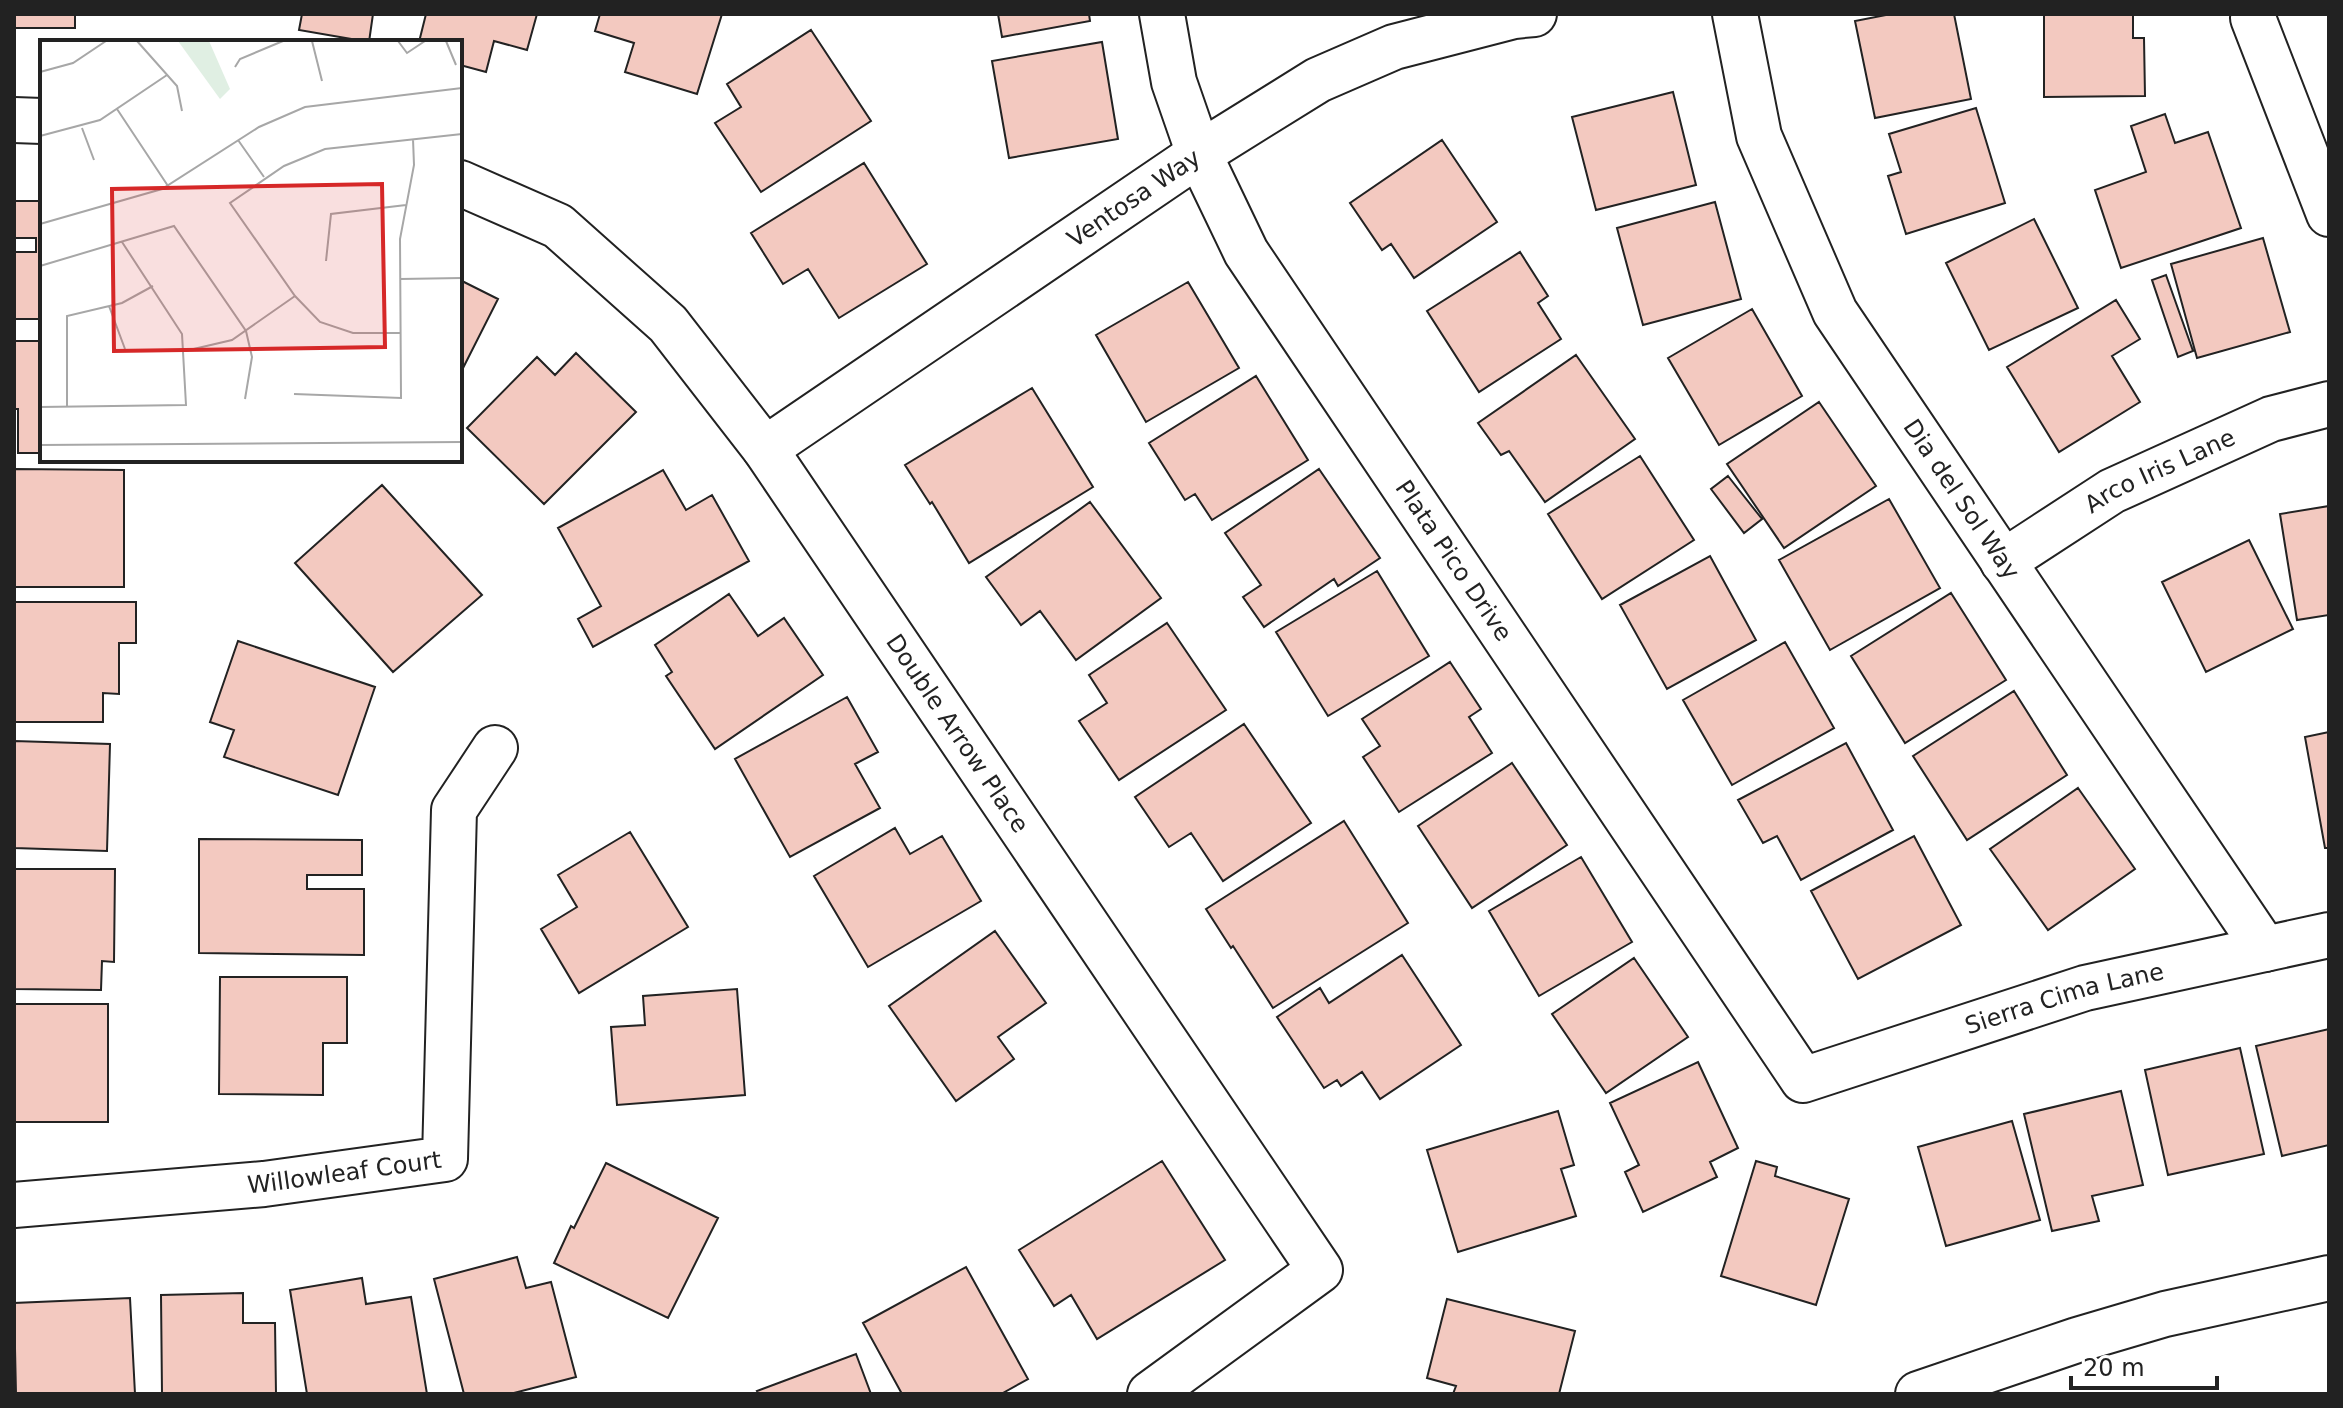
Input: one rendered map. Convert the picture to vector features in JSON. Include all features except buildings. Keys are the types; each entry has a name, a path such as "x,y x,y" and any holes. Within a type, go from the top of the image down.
{"street":[{"name":"Plata Pico Drive","path":"1162,14 1174,82 1199,154 1246,252 1803,1080"},
{"name":"Ventosa Way","path":"765,449 1199,154 1318,80 1394,47 1514,16 1534,14"},
{"name":"Dia del Sol Way","path":"1735,14 1759,136 1835,312 2265,949"},
{"path":"2253,18 2329,214"},
{"path":"14,120 40,121"},
{"name":"Double Arrow Place","path":"462,184 558,226 668,324 765,449 1320,1270 1150,1394"},
{"name":"Arco Iris Lane","path":"2003,562 2112,491 2271,419 2329,404"},
{"name":"Willowleaf Court","path":"14,1205 264,1184 445,1159 454,810 495,748"},
{"name":"Sierra Cima Lane","path":"1803,1080 2085,988 2329,935"},
{"path":"1918,1394 2165,1314 2329,1278"}]}
